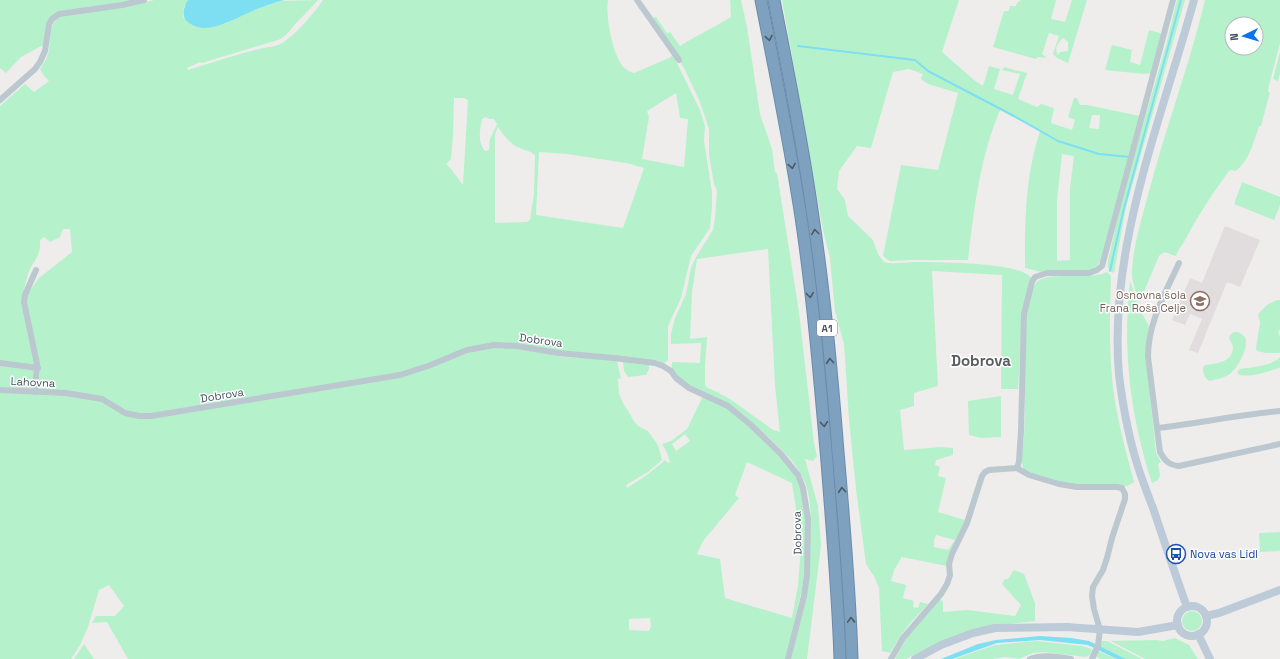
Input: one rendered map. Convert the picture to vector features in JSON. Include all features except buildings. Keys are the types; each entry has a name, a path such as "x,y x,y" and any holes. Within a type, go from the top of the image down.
{"highway":[{"name":"A1","path":"762,0 801,218 812,303 831,516 840,659"},
{"name":"A1","path":"774,0 804,158 826,315 846,539 852,659"}],"street":[{"path":"0,100 35,69 46,51 49,24 52,19 60,14 122,5 144,0"},
{"path":"637,0 679,60"},
{"path":"1017,468 1019,461 1021,431 1024,314 1032,282 1035,277 1047,272 1089,273 1102,266 1173,0"},
{"path":"1187,607 1141,476 1132,445 1120,376 1118,347 1122,275 1130,229 1143,175 1194,0"},
{"path":"1179,264 1155,315 1148,347 1160,452 1166,461 1171,465 1179,466 1280,444"},
{"path":"35,392 38,368 24,302 25,295 36,270"},
{"name":"Dobrova","path":"66,394 102,399 125,412 139,416 151,416 400,375 428,366 467,350 494,345 517,346 558,353 655,363 670,371 676,378 689,388 728,406 782,454 798,474 803,488 808,519 807,575 804,596 788,659"},
{"path":"0,363 38,368"},
{"name":"Lahovna","path":"0,390 66,394"},
{"path":"1158,428 1249,414 1280,411"},
{"path":"891,659 903,638 937,600 947,584 950,575 952,554 967,523 982,476 985,472 1017,468 1029,475 1059,484 1077,487 1117,487 1124,490 1125,499 1107,558 1103,570 1093,587 1092,596 1094,609 1100,630 1098,645 1092,658"},
{"path":"1206,616 1219,613 1280,590"},
{"path":"1196,606 1204,612 1206,616 1206,624 1202,631 1198,634 1188,635 1180,630 1177,621 1180,612 1187,607 1196,606"},
{"path":"915,659 941,645 973,633 995,628 1045,626 1138,632 1178,625"},
{"path":"1198,634 1210,659"},
{"path":"1030,659 1051,656 1071,659"}],"shaded area":[{"name":"Osnovna šola Frana Roša Celje","path":"1225,226 1260,240 1240,287 1227,282 1198,353 1189,350 1202,319 1190,314 1185,325 1172,320 1190,278 1202,283"}],"green space":[{"path":"0,0 137,0 62,11 49,20 45,28 45,44 21,57 6,73 0,68"},
{"path":"154,0 189,0 184,7 183,17 193,26 201,28 227,23 246,13 280,1 318,0 281,39 202,63 200,62 187,68 188,70 280,44 297,31 323,0 608,0 607,7 611,37 617,57 626,69 634,73 673,55 700,110 705,126 704,141 712,192 712,206 710,228 691,256 681,298 668,326 668,360 663,364 657,360 652,361 649,364 649,369 646,375 628,377 624,371 623,362 612,355 551,350 532,346 531,351 564,357 617,361 621,378 618,379 619,394 623,403 638,426 648,431 658,445 662,460 648,472 626,485 627,488 644,477 664,460 669,463 670,462 662,444 671,441 687,429 703,396 734,412 787,463 802,491 806,517 805,566 802,589 786,659 128,659 107,622 92,623 96,616 115,616 124,606 109,585 99,590 88,627 80,645 71,659 0,659 0,392 38,394 40,367 25,304 28,293 39,278 72,252 70,229 63,229 60,237 50,242 44,237 40,240 38,255 29,271 26,281 23,303 35,366 0,362 0,106 25,84 34,92 49,81 40,69 48,55 52,27 61,15 131,6","holes":["676,93 680,118 688,119 684,167 642,159 649,117 647,111","454,98 464,98 468,100 463,185 446,164 451,159","486,117 489,119 494,119 497,124 490,139 489,150 485,151 482,147 480,131 482,119","498,127 513,145 535,155 534,193 530,220 527,222 495,223 495,134","539,152 567,154 626,163 644,168 623,228 536,215","685,434 690,441 676,451 672,444","747,462 792,483 798,521 800,523 798,585 792,618 725,598 720,559 697,554 703,541 739,498 735,495","650,618 651,626 649,631 629,630 629,619"]},
{"path":"730,0 741,0 747,27 760,114 772,149 775,172 777,173 799,312 814,443 817,456 813,461 805,459 818,506 821,545 807,659 791,659 810,535 811,522 809,497 806,485 798,469 787,455 744,416 732,407 693,388 672,369 672,362 700,363 701,343 671,344 671,334 675,318 686,294 691,268 713,230 717,190 714,184 709,155 709,129 700,102 685,70 653,18 656,17 667,33 670,32 680,46 731,17","holes":["768,249 775,386 780,432 773,430 730,399 709,389 705,385 707,337 690,339 692,292 697,259"]},
{"path":"782,0 959,0 942,52 983,86 989,66 1000,69 994,89 1013,95 1020,74 1002,70 1004,67 1027,73 1018,99 1037,107 1041,104 1054,108 1051,123 1072,130 1075,120 1068,117 1074,98 1077,98 1080,105 1087,105 1140,116 1102,259 1097,266 1090,271 1041,272 1025,268 1027,199 1031,165 1040,131 1000,110 987,146 975,203 968,260 890,261 883,256 901,165 938,170 958,93 928,84 921,79 923,74 909,69 893,72 871,148 857,146 839,171 837,189 845,200 848,216 873,240 878,254 884,262 958,263 996,266 1024,273 1031,278 1022,315 1018,389 1001,389 1002,275 932,271 938,386 914,393 914,406 900,410 904,450 941,447 953,448 953,455 936,460 935,465 940,467 938,476 946,478 938,512 965,520 947,566 902,557 894,570 891,581 906,585 903,598 914,601 913,607 918,608 920,602 928,604 911,622 890,653 882,651 879,588 875,578 866,564 849,419 844,344 835,311 830,258 823,230","holes":["1092,115 1100,115 1099,129 1089,128","1062,154 1074,156 1070,188 1070,260 1057,261 1057,201","936,535 955,540 948,550 934,547"]},
{"path":"1021,0 1056,0 1051,19 1065,22 1072,0 1087,0 1068,63 1057,58 1053,54 1059,36 1049,33 1042,54 1047,58 1038,57 1036,59 993,47 1004,11 1009,11 1010,6 1016,6","holes":["1063,38 1068,42 1068,51 1060,52 1058,55 1057,46"]},
{"path":"1177,0 1185,0 1126,207 1114,273 1109,269 1108,263 1124,190 1166,45"},
{"path":"1205,0 1280,0 1280,43 1269,85 1268,92 1270,92 1261,126 1259,126 1250,150 1241,167 1236,171 1230,170 1220,183 1199,215 1176,256 1165,252 1159,256 1139,303 1132,277 1132,265 1137,236 1161,149 1192,50"},
{"path":"1149,30 1163,34 1153,73 1144,74 1105,70 1112,45 1132,50 1130,62 1140,65"},
{"path":"1280,52 1280,74 1278,81 1273,79"},
{"path":"1242,182 1280,197 1280,205 1274,220 1234,204"},
{"path":"1107,272 1111,276 1110,339 1113,390 1134,482 1127,486 1097,484 1077,485 1060,482 1025,471 1022,463 1022,450 1025,427 1025,331 1030,296 1036,283 1041,279 1058,276 1099,275"},
{"path":"1130,283 1138,306 1149,326 1146,356 1156,453 1161,462 1158,464 1160,475 1158,480 1152,483 1139,434 1130,384 1127,334"},
{"path":"1280,300 1280,329 1278,332 1280,337 1280,353 1266,353 1257,351 1256,348 1260,323 1258,314 1267,305"},
{"path":"1234,332 1242,334 1246,340 1243,356 1229,375 1210,381 1204,375 1203,367 1228,359 1231,355 1233,346 1229,338"},
{"path":"1280,357 1280,368 1247,376 1238,374 1240,369 1267,364"},
{"path":"0,365 34,369 32,390 0,387"},
{"path":"1001,396 1001,437 981,438 969,435 968,401"},
{"path":"1280,532 1280,551 1260,552 1259,533"},
{"path":"1014,570 1024,574 1035,603 1035,621 992,626 939,642 906,659 895,659 907,637 940,599 943,602 943,612 968,610 1015,616 1021,605 1002,584 1005,579 1008,579"},
{"path":"1192,611 1199,614 1202,621 1199,628 1192,631 1185,628 1182,621 1185,614"},
{"path":"1175,638 1189,645 1198,659 1145,659 1111,641 1163,641"},
{"path":"1037,641 1082,646 1092,649 1090,655 1086,657 1044,652 1033,653 1019,659 1005,657 992,659 954,659 995,645"},
{"path":"1102,641 1107,641 1142,659 1126,659 1099,646"},
{"path":"84,644 94,659 74,659"},
{"path":"1098,651 1117,659 1100,659 1095,656"}],"water":[{"path":"285,0 256,10 219,26 203,28 196,27 186,21 184,10 187,1"},
{"path":"1040,636 1089,641 1126,659 1117,659 1088,645 1040,640 997,643 952,659 941,659 978,644 996,640"}],"waterway":[{"path":"1110,271 1123,212 1181,0"},
{"path":"798,46 915,60 928,71 1058,141 1099,154 1130,157"}],"place":[{"name":"Osnovna šola Frana Roša Celje","path":"1200,301"},
{"name":"Nova vas Lidl","path":"1176,554"}],"district":[{"name":"Dobrova","path":"981,361"}]}
